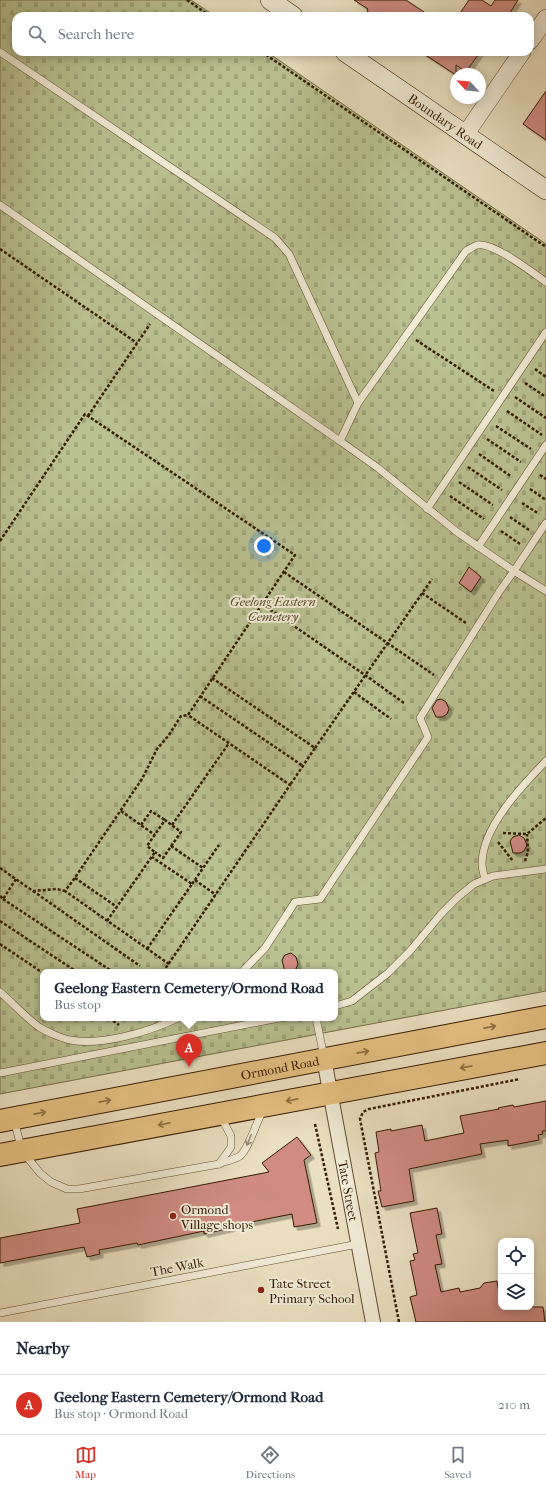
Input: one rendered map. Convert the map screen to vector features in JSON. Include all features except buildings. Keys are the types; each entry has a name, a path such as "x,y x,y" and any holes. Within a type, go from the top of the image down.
{"highway":[{"name":"Ormond Road","path":"7,1119 546,1017"},
{"path":"0,1155 330,1092 546,1053"}],"main road":[{"path":"270,0 287,12"},
{"name":"Boundary Road","path":"351,56 546,190"}],"street":[{"path":"534,35 546,18"},
{"path":"465,134 519,56"},
{"name":"Tate Street","path":"324,1059 373,1322"}],"lane":[{"path":"0,52 275,238 289,254 358,403"},
{"path":"0,205 340,441 378,468 427,509 478,547 546,591"},
{"path":"340,441 358,403 466,251 478,244 489,246 501,252 546,282"},
{"path":"427,509 546,332"},
{"path":"478,547 546,445"},
{"path":"245,969 265,948 295,902 320,899 428,738 420,718 475,629 546,523"},
{"path":"485,880 482,864 485,846 491,833 505,807 526,780 546,761"},
{"path":"338,1005 352,1001 388,973 410,951 441,914 474,884 493,876 546,869"},
{"path":"0,992 40,1027 68,1040 84,1042 113,1039 170,1021"},
{"path":"0,1073 264,1021"},
{"path":"317,1021 324,1059"},
{"name":"Ormond Road","path":"7,1119 22,1151 40,1173 52,1182 67,1189 79,1190 219,1164 240,1156 248,1145 256,1122 266,1105"},
{"path":"219,1113 231,1136 232,1147 219,1164"},
{"name":"The Walk","path":"0,1313 358,1244"}],"path":[{"path":"187,0 204,12"},
{"path":"268,56 546,247"},
{"path":"0,250 137,343"},
{"path":"88,416 157,313"},
{"path":"407,334 546,418"},
{"path":"516,377 546,397"},
{"path":"497,404 546,438"},
{"path":"0,540 85,414 295,555 188,715"},
{"path":"487,420 540,455"},
{"path":"478,433 546,479"},
{"path":"469,447 546,500"},
{"path":"284,572 388,642 442,681"},
{"path":"165,969 432,579"},
{"path":"422,593 475,629"},
{"path":"262,604 404,703"},
{"path":"212,678 315,748"},
{"path":"354,692 392,719"},
{"path":"200,696 303,766"},
{"path":"64,891 75,878 121,811 142,779 157,749 169,736 181,716 188,715 290,785"},
{"path":"172,825 229,743"},
{"path":"141,825 151,810 165,820 172,825 181,832 163,858 147,846 165,820"},
{"path":"121,811 155,835"},
{"path":"491,833 527,834 546,818"},
{"path":"491,833 521,872"},
{"path":"521,872 528,852 527,834"},
{"path":"147,949 219,845"},
{"path":"171,846 203,868"},
{"path":"107,921 155,852"},
{"path":"152,856 192,884"},
{"path":"0,868 140,966"},
{"path":"75,878 117,907"},
{"path":"3,899 16,879"},
{"path":"195,880 216,895"},
{"path":"33,891 58,889 64,891 168,964"},
{"path":"0,896 108,969"},
{"path":"0,921 72,969"},
{"path":"0,944 40,971"},
{"path":"114,1021 125,1028"},
{"path":"399,1322 360,1118 363,1112 369,1109 523,1079"},
{"path":"315,1124 342,1247"}],"green space":[{"name":"Geelong Eastern Cemetery","path":"0,0 191,0 209,12 12,12 12,56 273,56 546,244 546,991 0,1094"}],"place":[{"name":"Geelong Eastern Cemetery/Ormond Road","path":"189,1067"},
{"name":"Ormond Village shops","path":"173,1216"},
{"name":"Tate Street Primary School","path":"261,1290"}]}
